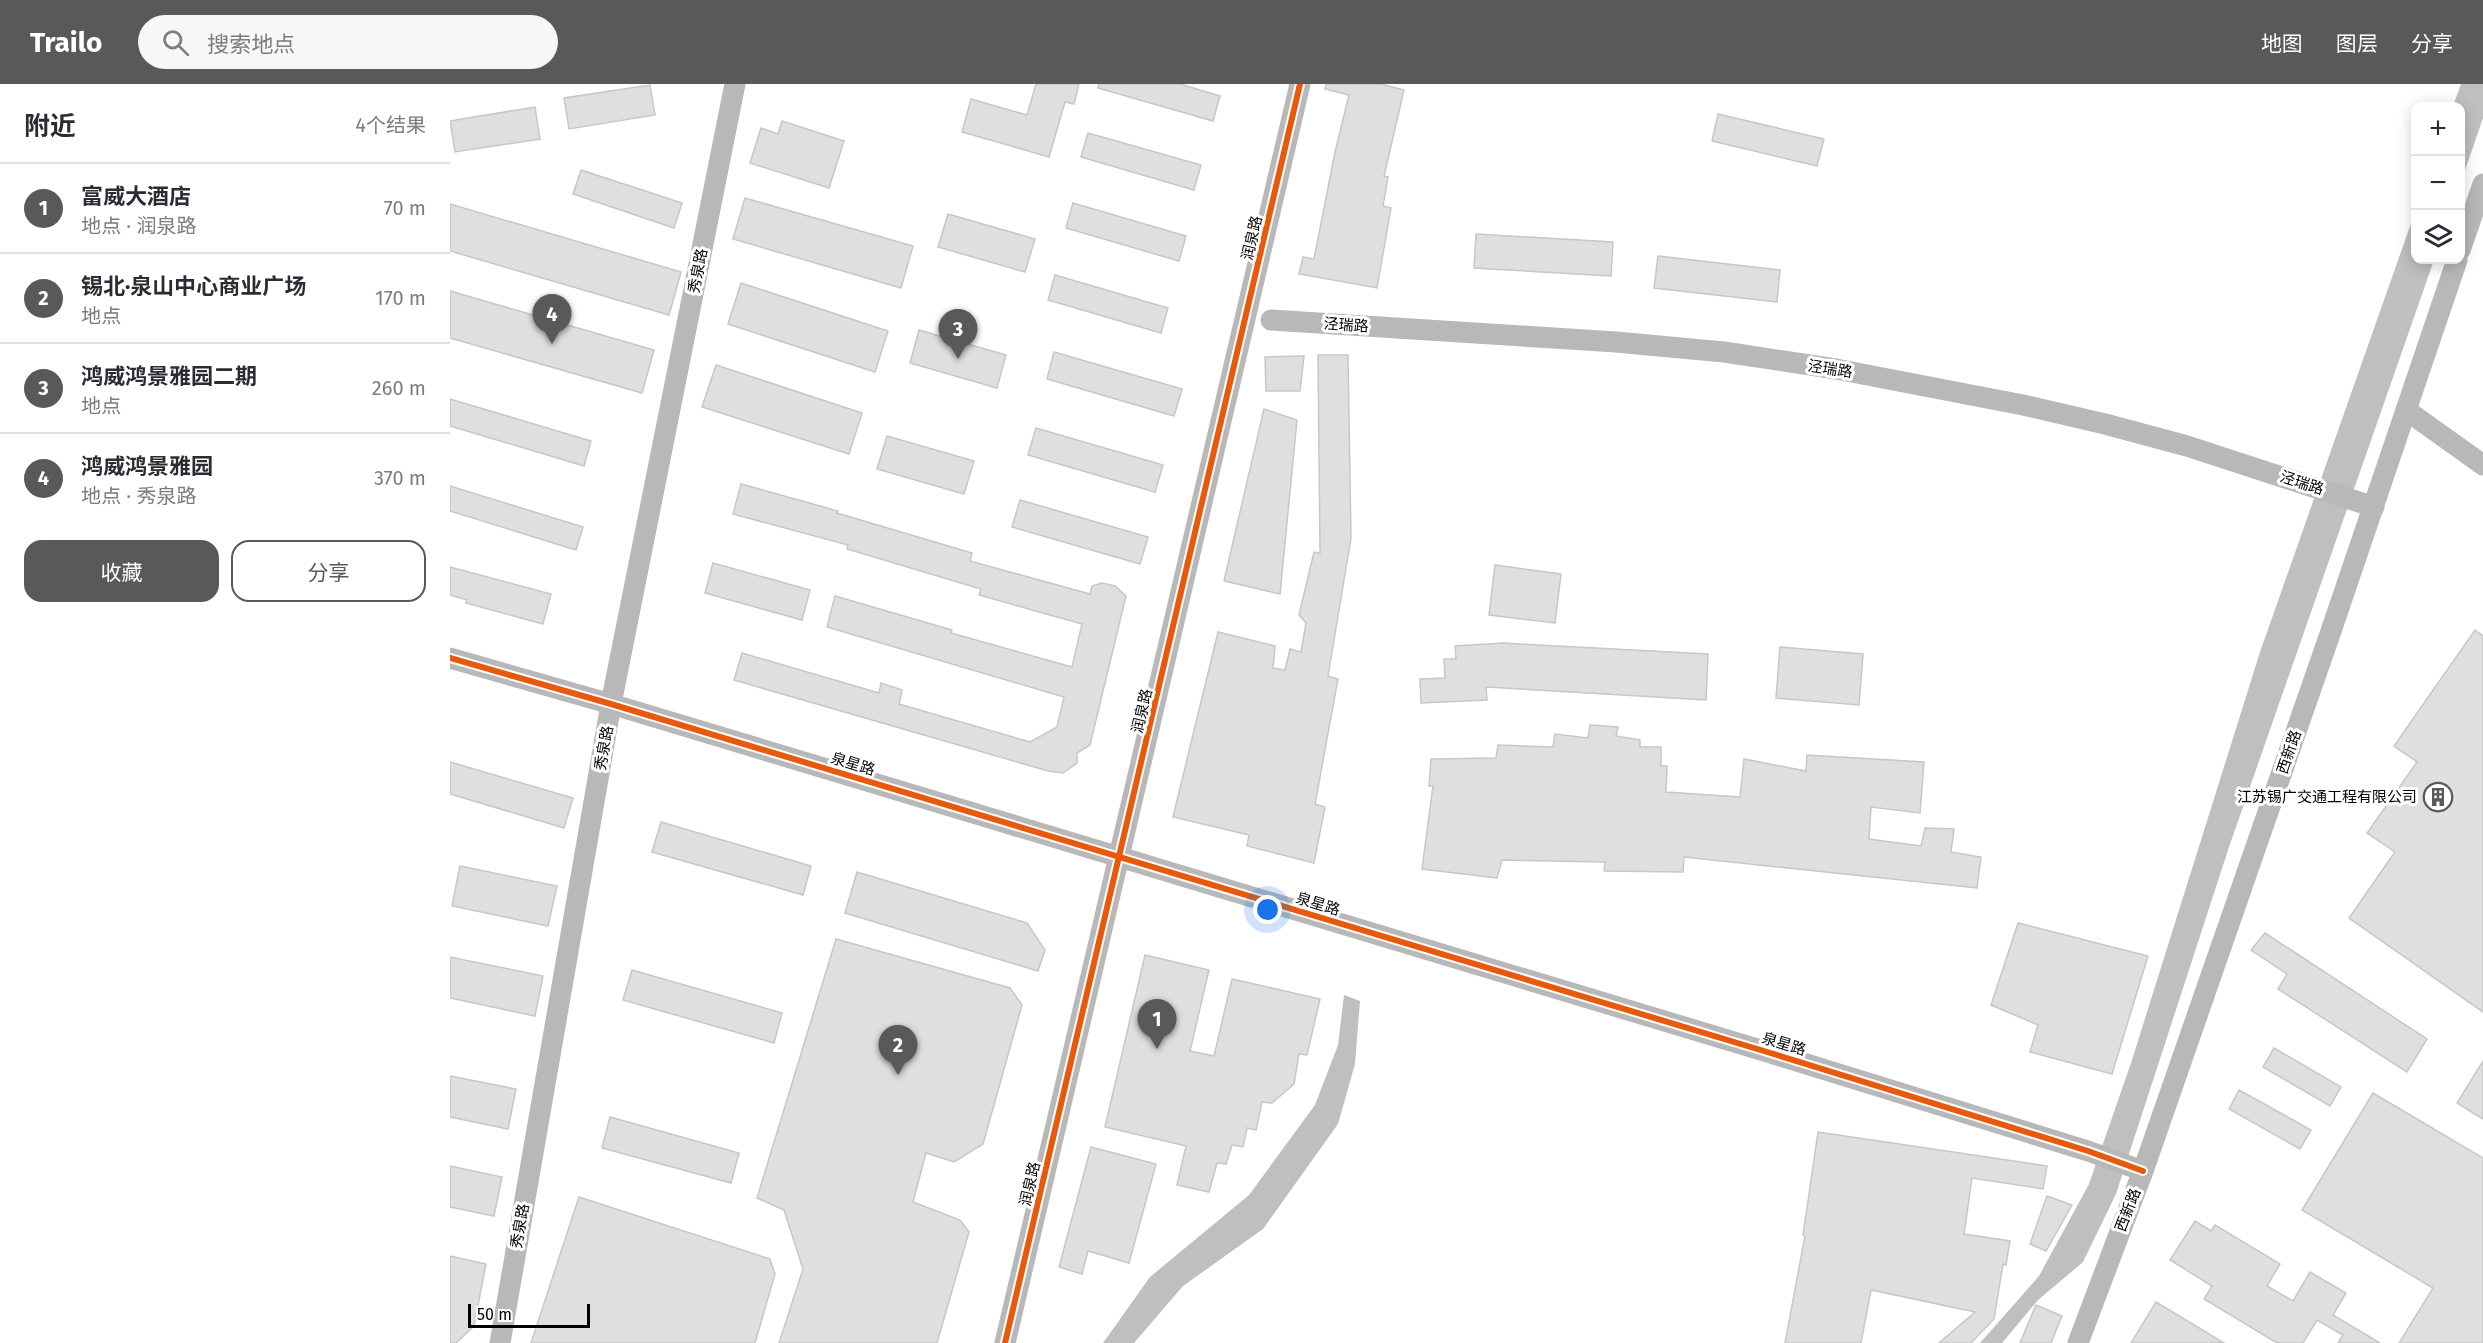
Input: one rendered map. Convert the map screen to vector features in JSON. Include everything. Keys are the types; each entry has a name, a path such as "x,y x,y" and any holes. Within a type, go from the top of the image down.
{"street":[{"name":"秀泉路","path":"500,1343 611,704 735,84"},
{"name":"润泉路","path":"1005,1343 1300,84"},
{"path":"2465,236 2483,184"},
{"name":"西新路","path":"2078,1343 2364,504 2406,410 2456,264"},
{"name":"泾瑞路","path":"1271,320 1616,342 1724,352 1836,369 2023,405 2105,424 2187,446 2364,504"},
{"path":"2406,410 2483,465"},
{"name":"泉星路","path":"450,657 1753,1047 2088,1151 2137,1169"}],"shaded area":[{"path":"2461,84 2483,84 2483,118 2465,170 2465,102 2454,102"},
{"path":"2411,223 2411,264 2433,264 2229,847 2116,1194 2083,1262 2038,1300 2002,1343 1980,1343 2039,1276 2089,1184 2132,1060 2260,652"},
{"path":"1344,995 1360,1001 1355,1064 1338,1124 1263,1229 1183,1286 1134,1343 1103,1343 1150,1277 1249,1195 1315,1105 1338,1045"}],"building":[{"path":"1036,84 1079,84 1074,104 1065,102 1049,157 962,132 971,99 1027,115"},
{"path":"1099,84 1180,84 1220,96 1213,121 1098,88"},
{"path":"1326,84 1381,84 1404,90 1384,176 1388,177 1383,206 1391,208 1377,288 1299,274 1303,257 1314,259 1349,95 1325,89"},
{"path":"650,85 655,115 569,129 564,98"},
{"path":"535,107 540,139 455,152 450,121"},
{"path":"1718,114 1824,139 1817,166 1712,141"},
{"path":"782,121 844,141 829,188 750,163 761,128 778,134"},
{"path":"1088,133 1201,165 1194,190 1081,157"},
{"path":"581,170 682,203 674,228 573,194"},
{"path":"745,198 913,246 901,288 733,239"},
{"path":"1073,203 1186,236 1179,261 1066,228"},
{"path":"450,204 681,272 669,315 450,251"},
{"path":"948,214 1035,239 1025,272 938,247"},
{"path":"1476,234 1613,242 1611,276 1474,268"},
{"path":"1658,256 1780,270 1777,302 1654,288"},
{"path":"1055,275 1168,308 1161,333 1048,300"},
{"path":"741,283 888,331 875,372 728,324"},
{"path":"450,291 654,350 642,393 450,338"},
{"path":"919,330 1006,355 997,388 910,363"},
{"path":"1054,352 1182,389 1174,416 1047,379"},
{"path":"1318,355 1348,355 1351,538 1328,676 1338,679 1315,804 1325,807 1314,863 1247,846 1249,835 1173,817 1218,632 1275,646 1273,668 1285,670 1290,649 1301,652 1306,623 1299,615 1314,552 1320,553"},
{"path":"1304,356 1300,391 1266,391 1265,357"},
{"path":"716,365 862,413 849,454 702,407"},
{"path":"450,399 591,441 584,466 450,426"},
{"path":"1264,409 1297,420 1280,594 1224,581"},
{"path":"1036,428 1163,465 1155,492 1028,455"},
{"path":"887,436 974,461 964,494 877,469"},
{"path":"741,484 838,511 837,513 972,553 970,561 1090,594 1092,586 1102,583 1115,586 1126,596 1090,745 1077,753 1077,763 1063,773 1048,771 734,680 742,653 879,693 881,683 902,690 899,704 1030,742 1057,727 1064,697 827,627 835,596 952,630 951,633 1072,667 1082,624 979,595 981,589 847,549 848,545 733,514"},
{"path":"450,486 583,527 576,550 450,511"},
{"path":"1020,500 1148,537 1140,564 1012,527"},
{"path":"713,563 810,590 802,620 705,593"},
{"path":"1495,565 1561,574 1555,623 1489,615"},
{"path":"450,567 551,594 543,624 466,603 467,600 450,595"},
{"name":"江苏锡广交通工程有限公司","path":"2475,630 2483,636 2483,1012 2349,918 2395,852 2367,833 2417,762 2394,746"},
{"path":"1503,643 1708,654 1706,700 1486,687 1487,700 1421,703 1420,679 1445,678 1444,659 1456,659 1455,646"},
{"path":"1780,647 1863,654 1859,705 1776,698"},
{"path":"1590,725 1618,727 1616,736 1640,740 1640,747 1661,747 1661,766 1667,766 1666,792 1740,797 1744,759 1806,771 1807,755 1924,762 1920,813 1871,807 1869,839 1921,846 1925,828 1954,829 1951,852 1981,857 1977,888 1684,857 1683,872 1604,871 1605,862 1502,860 1497,878 1422,869 1433,786 1429,786 1431,759 1496,758 1498,745 1553,747 1555,734 1588,738"},
{"path":"450,762 573,798 564,828 450,794"},
{"path":"661,822 811,866 803,895 652,852"},
{"path":"460,866 557,886 548,926 452,906"},
{"path":"857,872 1027,923 1045,950 1038,971 845,913"},
{"path":"2018,923 2148,956 2112,1074 2030,1052 2038,1025 1991,1005"},
{"path":"2265,933 2427,1039 2407,1072 2278,989 2287,974 2251,950"},
{"path":"836,939 1010,988 1022,1005 983,1144 954,1162 926,1153 913,1202 960,1220 969,1232 937,1343 779,1343 803,1269 784,1210 757,1198"},
{"path":"1145,955 1209,970 1190,1051 1214,1056 1232,979 1320,999 1307,1055 1299,1054 1294,1084 1272,1103 1262,1102 1256,1130 1247,1128 1243,1147 1232,1145 1226,1164 1217,1163 1209,1192 1177,1185 1186,1146 1105,1127"},
{"path":"450,957 543,976 535,1016 450,998"},
{"path":"632,970 782,1013 774,1043 623,1000"},
{"path":"2274,1048 2341,1087 2330,1106 2263,1067"},
{"path":"2483,1061 2483,1119 2457,1103"},
{"path":"450,1076 516,1089 508,1129 450,1117"},
{"path":"2239,1090 2311,1130 2300,1149 2229,1109"},
{"path":"2373,1093 2483,1158 2483,1343 2399,1343 2433,1288 2302,1210"},
{"path":"610,1117 739,1153 731,1183 602,1148"},
{"path":"1818,1132 2047,1166 2043,1189 1972,1178 1964,1234 2010,1241 2006,1265 2003,1264 1994,1319 1971,1343 1939,1343 1975,1312 1871,1290 1861,1343 1785,1343 1805,1236 1803,1235"},
{"path":"1091,1147 1156,1164 1129,1263 1088,1251 1082,1274 1059,1267"},
{"path":"450,1166 502,1177 494,1216 450,1207"},
{"path":"2047,1196 2072,1205 2046,1251 2030,1244"},
{"path":"579,1197 770,1259 775,1274 755,1343 531,1343"},
{"path":"2195,1221 2211,1231 2215,1225 2280,1264 2267,1286 2293,1301 2310,1272 2346,1293 2333,1315 2380,1343 2338,1343 2343,1335 2317,1320 2303,1343 2277,1343 2204,1299 2212,1286 2170,1260"},
{"path":"450,1256 486,1264 474,1326 456,1343 450,1343"},
{"path":"2156,1302 2224,1343 2131,1343"},
{"path":"2036,1305 2062,1316 2051,1343 2020,1343"}],"cycle path":[{"path":"1005,1343 1300,84"},
{"path":"450,658 611,704 1764,1051 2088,1151 2143,1171"}],"place":[{"name":"鸿威鸿景雅园","path":"552,344"},
{"name":"鸿威鸿景雅园二期","path":"958,359"},
{"name":"江苏锡广交通工程有限公司","path":"2438,797"},
{"name":"富威大酒店","path":"1157,1049"},
{"name":"锡北·泉山中心商业广场","path":"898,1075"}]}
